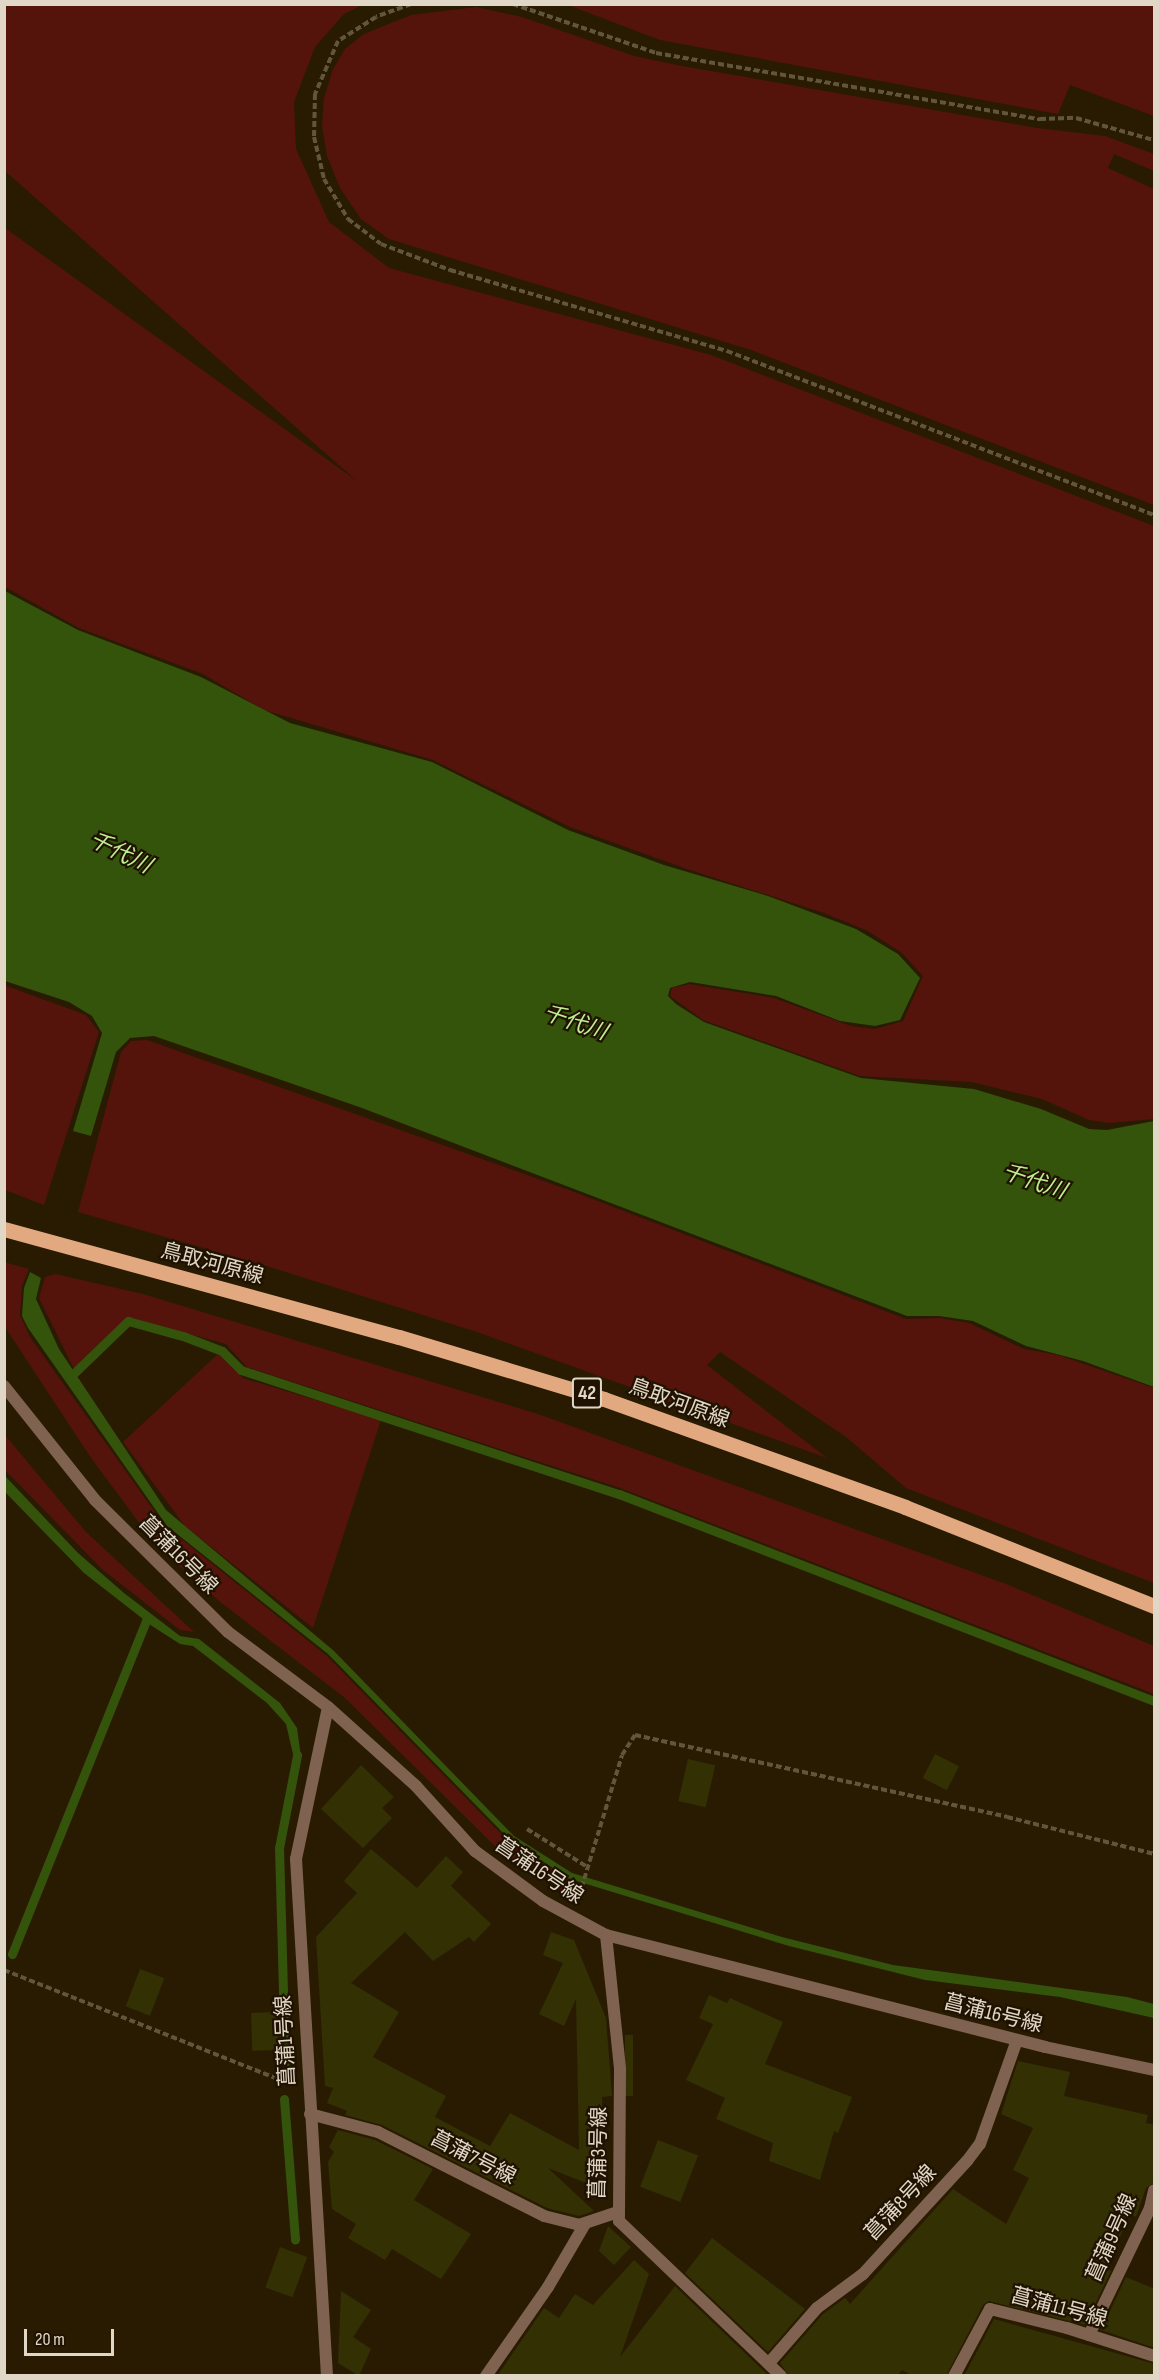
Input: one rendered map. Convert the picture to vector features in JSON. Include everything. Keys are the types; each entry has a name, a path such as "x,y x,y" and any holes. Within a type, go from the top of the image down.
{"main road":[{"name":"鳥取河原線","path":"4,1229 399,1337 604,1399 904,1507 1155,1606"}],"street":[{"name":"菖蒲16号線","path":"4,1386 95,1500 228,1632 328,1707 416,1786 475,1851 506,1877 606,1935 1017,2040 1155,2070"},
{"name":"菖蒲1号線","path":"327,2376 308,2091 296,1859 328,1707"},
{"name":"菖蒲3号線","path":"606,1935 620,2069 619,2221 769,2362 781,2376"},
{"name":"菖蒲8号線","path":"769,2362 817,2308 863,2274 967,2161 980,2144 1017,2040"},
{"name":"菖蒲7号線","path":"310,2114 378,2132 544,2216 585,2224"},
{"name":"菖蒲9号線","path":"1089,2335 1140,2229 1155,2190"},
{"path":"486,2376 548,2287 585,2224 618,2212"},
{"name":"菖蒲11号線","path":"954,2376 990,2309 1089,2335 1155,2356"}],"path":[{"path":"411,4 376,17 338,41 315,94 314,137 324,179 348,219 381,244 450,270 727,351 1155,515"},
{"path":"513,4 656,53 1040,119 1076,118 1155,140"},
{"path":"572,1916 589,1868 622,1755 635,1736 1008,1817 1155,1854"},
{"path":"527,1829 589,1868"},
{"path":"4,1970 308,2091"}],"shaded area":[{"path":"4,5 362,5 344,14 315,47 294,102 296,149 329,222 389,268 711,355 1154,526 1154,1119 1109,1123 1089,1120 1042,1099 971,1082 860,1076 703,1020 670,996 672,988 689,984 774,998 851,1026 875,1029 903,1021 923,976 902,953 868,931 824,913 687,869 570,827 433,760 264,710 203,674 79,628 5,587 5,228 357,481 5,171"},
{"path":"568,5 1153,5 1154,116 1070,85 1058,114 660,40"},
{"path":"476,7 522,17 634,56 1037,128 1105,136 1154,154 1154,171 1114,154 1108,168 1154,189 1154,505 751,350 389,239 361,219 340,188 327,156 322,126 324,98 333,69 345,49 364,34 411,15"},
{"path":"4,985 86,1015 99,1032 44,1205 5,1190"},
{"path":"147,1040 569,1190 906,1319 940,1318 969,1323 1024,1349 1058,1355 1154,1388 1154,1583 906,1488 846,1437 720,1352 707,1365 827,1458 477,1332 273,1268 78,1212 121,1052 131,1041"},
{"path":"4,1262 29,1269 22,1286 20,1315 30,1337 165,1526 327,1656 509,1842 573,1881 566,1894 504,1855 345,1698 219,1601 154,1543 89,1455 5,1327"},
{"path":"55,1274 143,1294 538,1414 1006,1584 1154,1646 1154,1694 620,1488 247,1367 226,1344 128,1317 74,1369 39,1298 45,1277"},
{"path":"218,1354 243,1378 381,1420 313,1628 185,1526 123,1442"},
{"path":"5,1435 86,1532 194,1632 180,1630 103,1570 5,1470"}],"water":[{"name":"千代川","path":"5,591 78,630 201,677 290,723 432,762 568,830 664,865 768,896 856,929 898,954 920,978 900,1020 875,1026 840,1021 776,996 690,982 670,988 668,996 676,1004 704,1022 861,1078 974,1089 1041,1109 1089,1129 1107,1130 1154,1121 1154,1387 1083,1361 1026,1346 973,1321 939,1316 907,1316 362,1108 154,1036 130,1038 116,1052 91,1136 73,1131 102,1033 92,1016 69,1002 5,981"},
{"path":"30,1272 41,1278 36,1299 59,1349 166,1510 334,1651 514,1836 572,1873 782,1937 893,1965 1127,1997 1154,2004 1154,2018 1060,1997 925,1980 789,1946 570,1879 511,1841 328,1654 167,1526 28,1328 22,1316 24,1288"},
{"path":"5,1476 78,1553 124,1593 180,1636 199,1639 280,1703 297,1728 301,1757 296,1767 286,1724 267,1703 193,1646 180,1644 152,1626 84,1573 5,1492"}],"building":[{"path":"935,1754 959,1766 947,1790 923,1778"},
{"path":"688,1759 715,1765 706,1807 678,1801"},
{"path":"361,1765 394,1797 382,1808 392,1818 363,1848 321,1809"},
{"path":"371,1849 417,1888 446,1856 463,1872 451,1886 491,1924 474,1942 469,1937 433,1961 405,1932 351,1983 399,2012 373,2057 446,2096 435,2117 490,2146 510,2113 579,2150 576,1999 564,2026 539,2014 563,1963 543,1955 551,1932 574,1940 606,2018 612,2096 602,2097 604,2172 585,2165 591,2185 548,2168 594,2211 579,2216 547,2208 382,2125 345,2115 347,2111 327,2103 333,2088 325,2086 316,1937 357,1893 344,1881"},
{"path":"140,1969 164,1978 150,2016 126,2006"},
{"path":"709,1995 727,2003 730,1998 783,2022 765,2064 852,2097 838,2133 834,2131 820,2180 769,2161 773,2143 716,2119 725,2098 686,2080 713,2024 699,2018"},
{"path":"277,2012 278,2050 252,2051 251,2013"},
{"path":"625,2035 633,2035 633,2096 625,2096"},
{"path":"1018,2061 1070,2072 1064,2096 1148,2115 1146,2123 1155,2125 1155,2182 1146,2188 1136,2217 1129,2213 1108,2269 1111,2271 1085,2325 989,2301 983,2305 946,2376 913,2376 902,2370 897,2376 789,2376 780,2363 823,2314 845,2298 850,2304 953,2189 1006,2224 1029,2178 1013,2170 1033,2128 1001,2114"},
{"path":"338,2130 375,2140 433,2169 414,2200 471,2234 441,2279 392,2249 385,2260 348,2238 356,2224 332,2209 328,2162 334,2152 329,2147"},
{"path":"658,2140 698,2155 680,2202 640,2187"},
{"path":"608,2226 631,2247 614,2265 599,2251"},
{"path":"712,2238 805,2309 768,2352 685,2273"},
{"path":"280,2247 307,2257 293,2297 265,2287"},
{"path":"634,2260 649,2274 620,2357 675,2286 769,2376 497,2376 544,2308 559,2318 575,2294 593,2305"},
{"path":"1126,2277 1155,2289 1155,2348 1101,2330"},
{"path":"341,2291 371,2310 353,2337 371,2349 359,2376 338,2363"},
{"path":"994,2319 1155,2364 1155,2376 964,2376"}],"waterway":[{"path":"70,1377 128,1321 183,1336 222,1351 241,1370 619,1494 1154,1701"},
{"path":"12,1954 147,1618"},
{"path":"285,2062 279,1848 297,1755"},
{"path":"284,2099 295,2240"}]}
